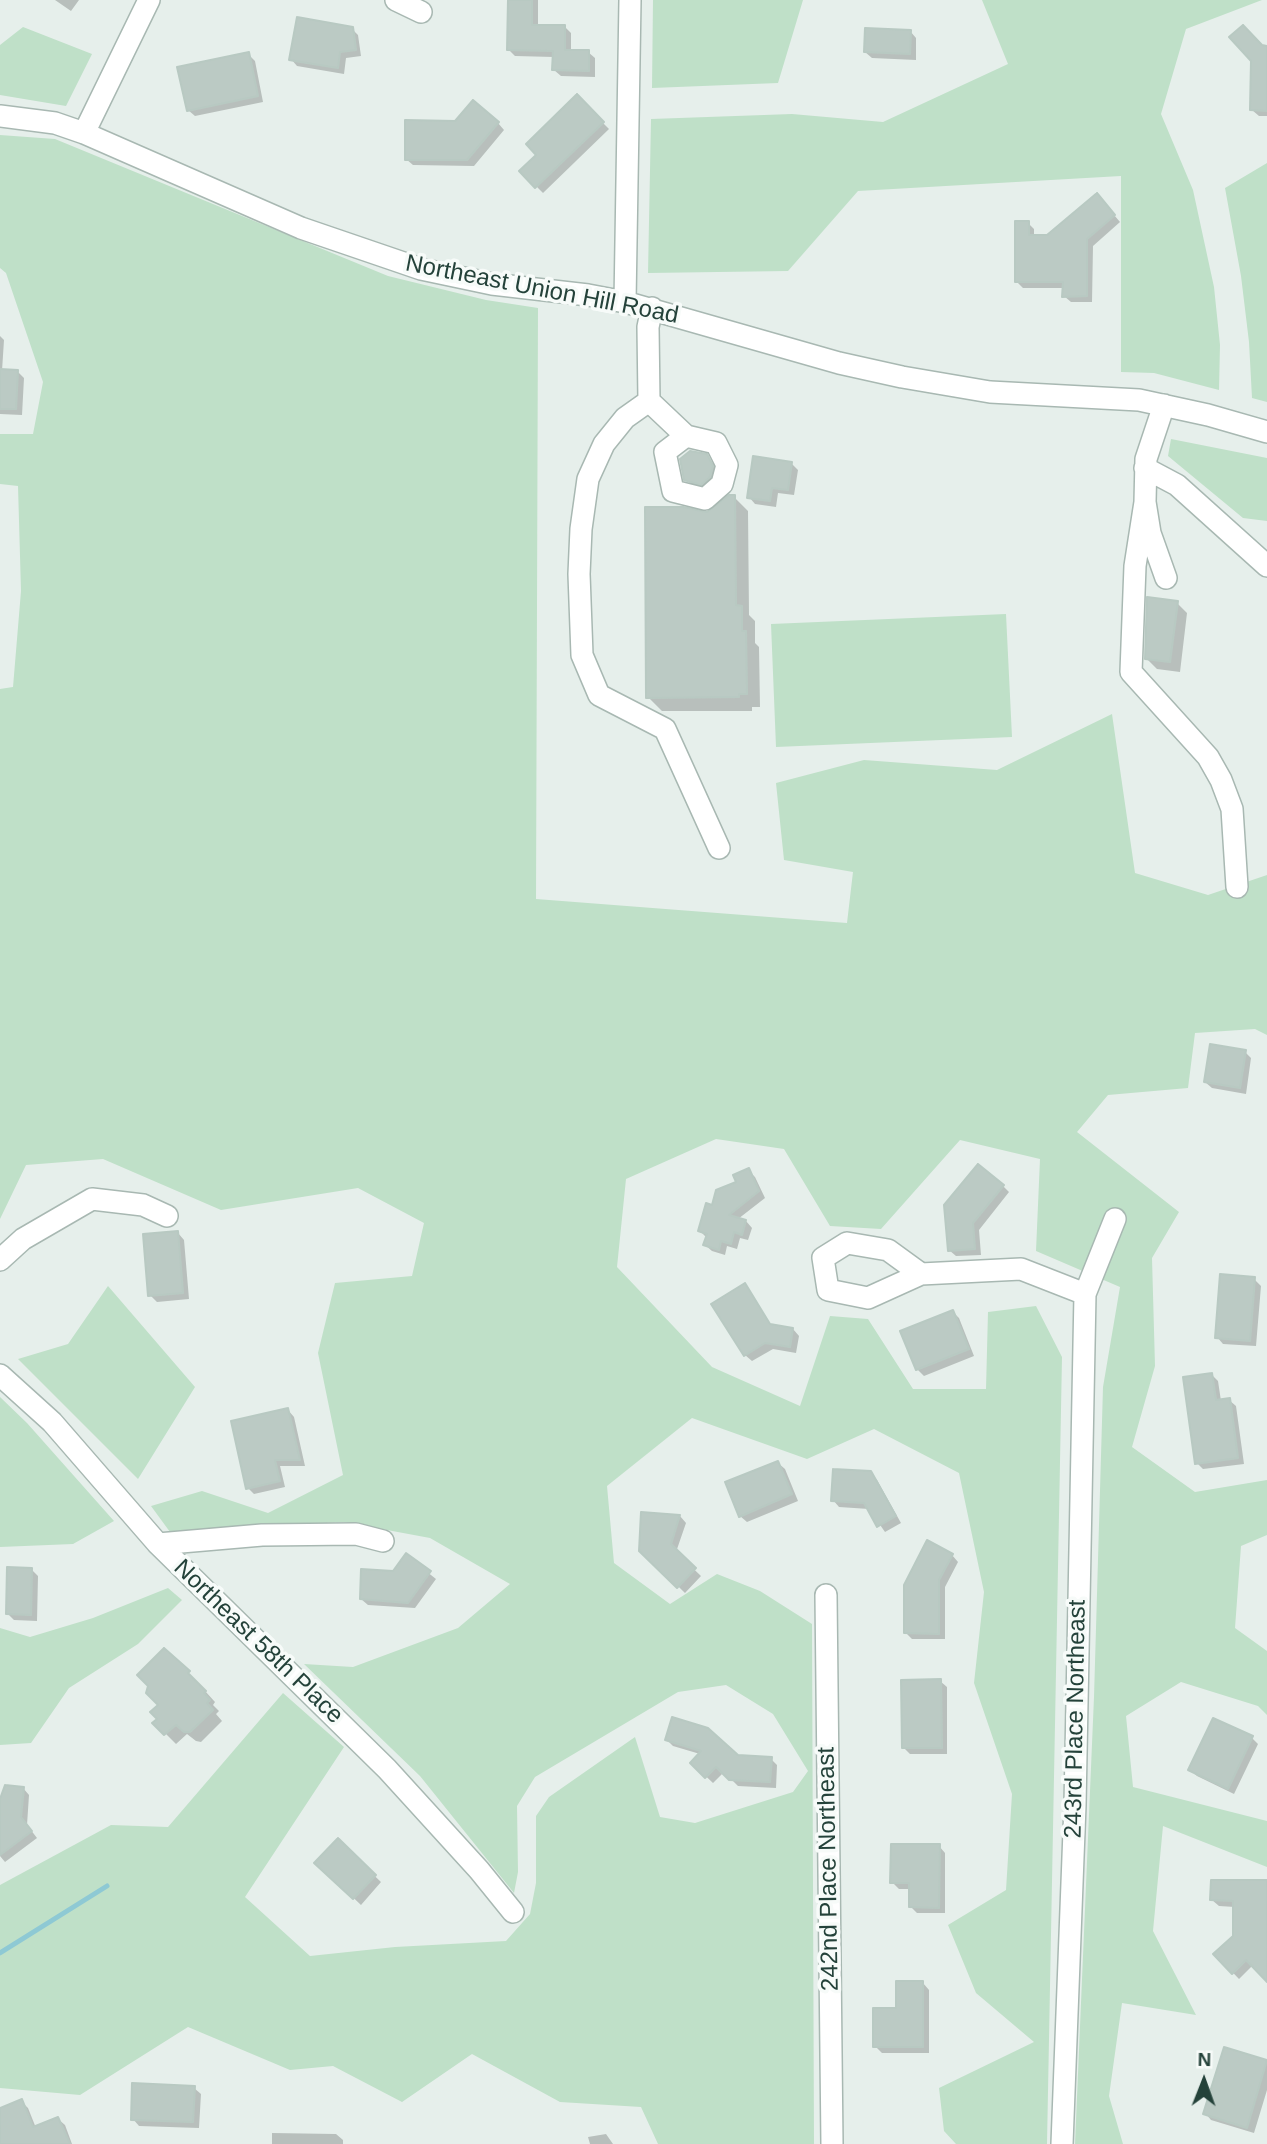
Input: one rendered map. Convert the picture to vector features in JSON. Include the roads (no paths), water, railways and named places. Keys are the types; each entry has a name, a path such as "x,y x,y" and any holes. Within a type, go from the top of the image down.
{"street":[{"path":"84,133 149,0"},
{"path":"396,0 421,12"},
{"path":"625,302 630,0"},
{"name":"Northeast Union Hill Road","path":"0,116 55,123 84,133 301,228 410,266 492,284 589,295 652,308 839,363 902,377 990,392 1109,397 1164,405 1267,432"},
{"path":"652,308 648,327 649,401 686,436"},
{"path":"649,401 618,426 604,444 588,479 581,529 579,573 582,655 599,695 665,729 719,848"},
{"path":"1164,405 1145,467 1145,502 1135,566 1131,672 1208,757 1221,780 1232,809 1237,887"},
{"path":"1145,467 1177,485 1267,566"},
{"path":"1145,502 1150,533 1166,578"},
{"path":"0,1260 23,1239 92,1199 143,1205 167,1216"},
{"path":"921,1274 1021,1269 1085,1294 1115,1219"},
{"name":"243rd Place Northeast","path":"1062,2144 1074,1805 1085,1294"},
{"name":"Northeast 58th Place","path":"0,1375 52,1422 158,1544 387,1769 479,1870 513,1912"},
{"path":"158,1544 262,1535 356,1534 383,1541"},
{"name":"242nd Place Northeast","path":"826,1595 832,2144"}],"waterway":[{"path":"0,1953 107,1886"}]}
